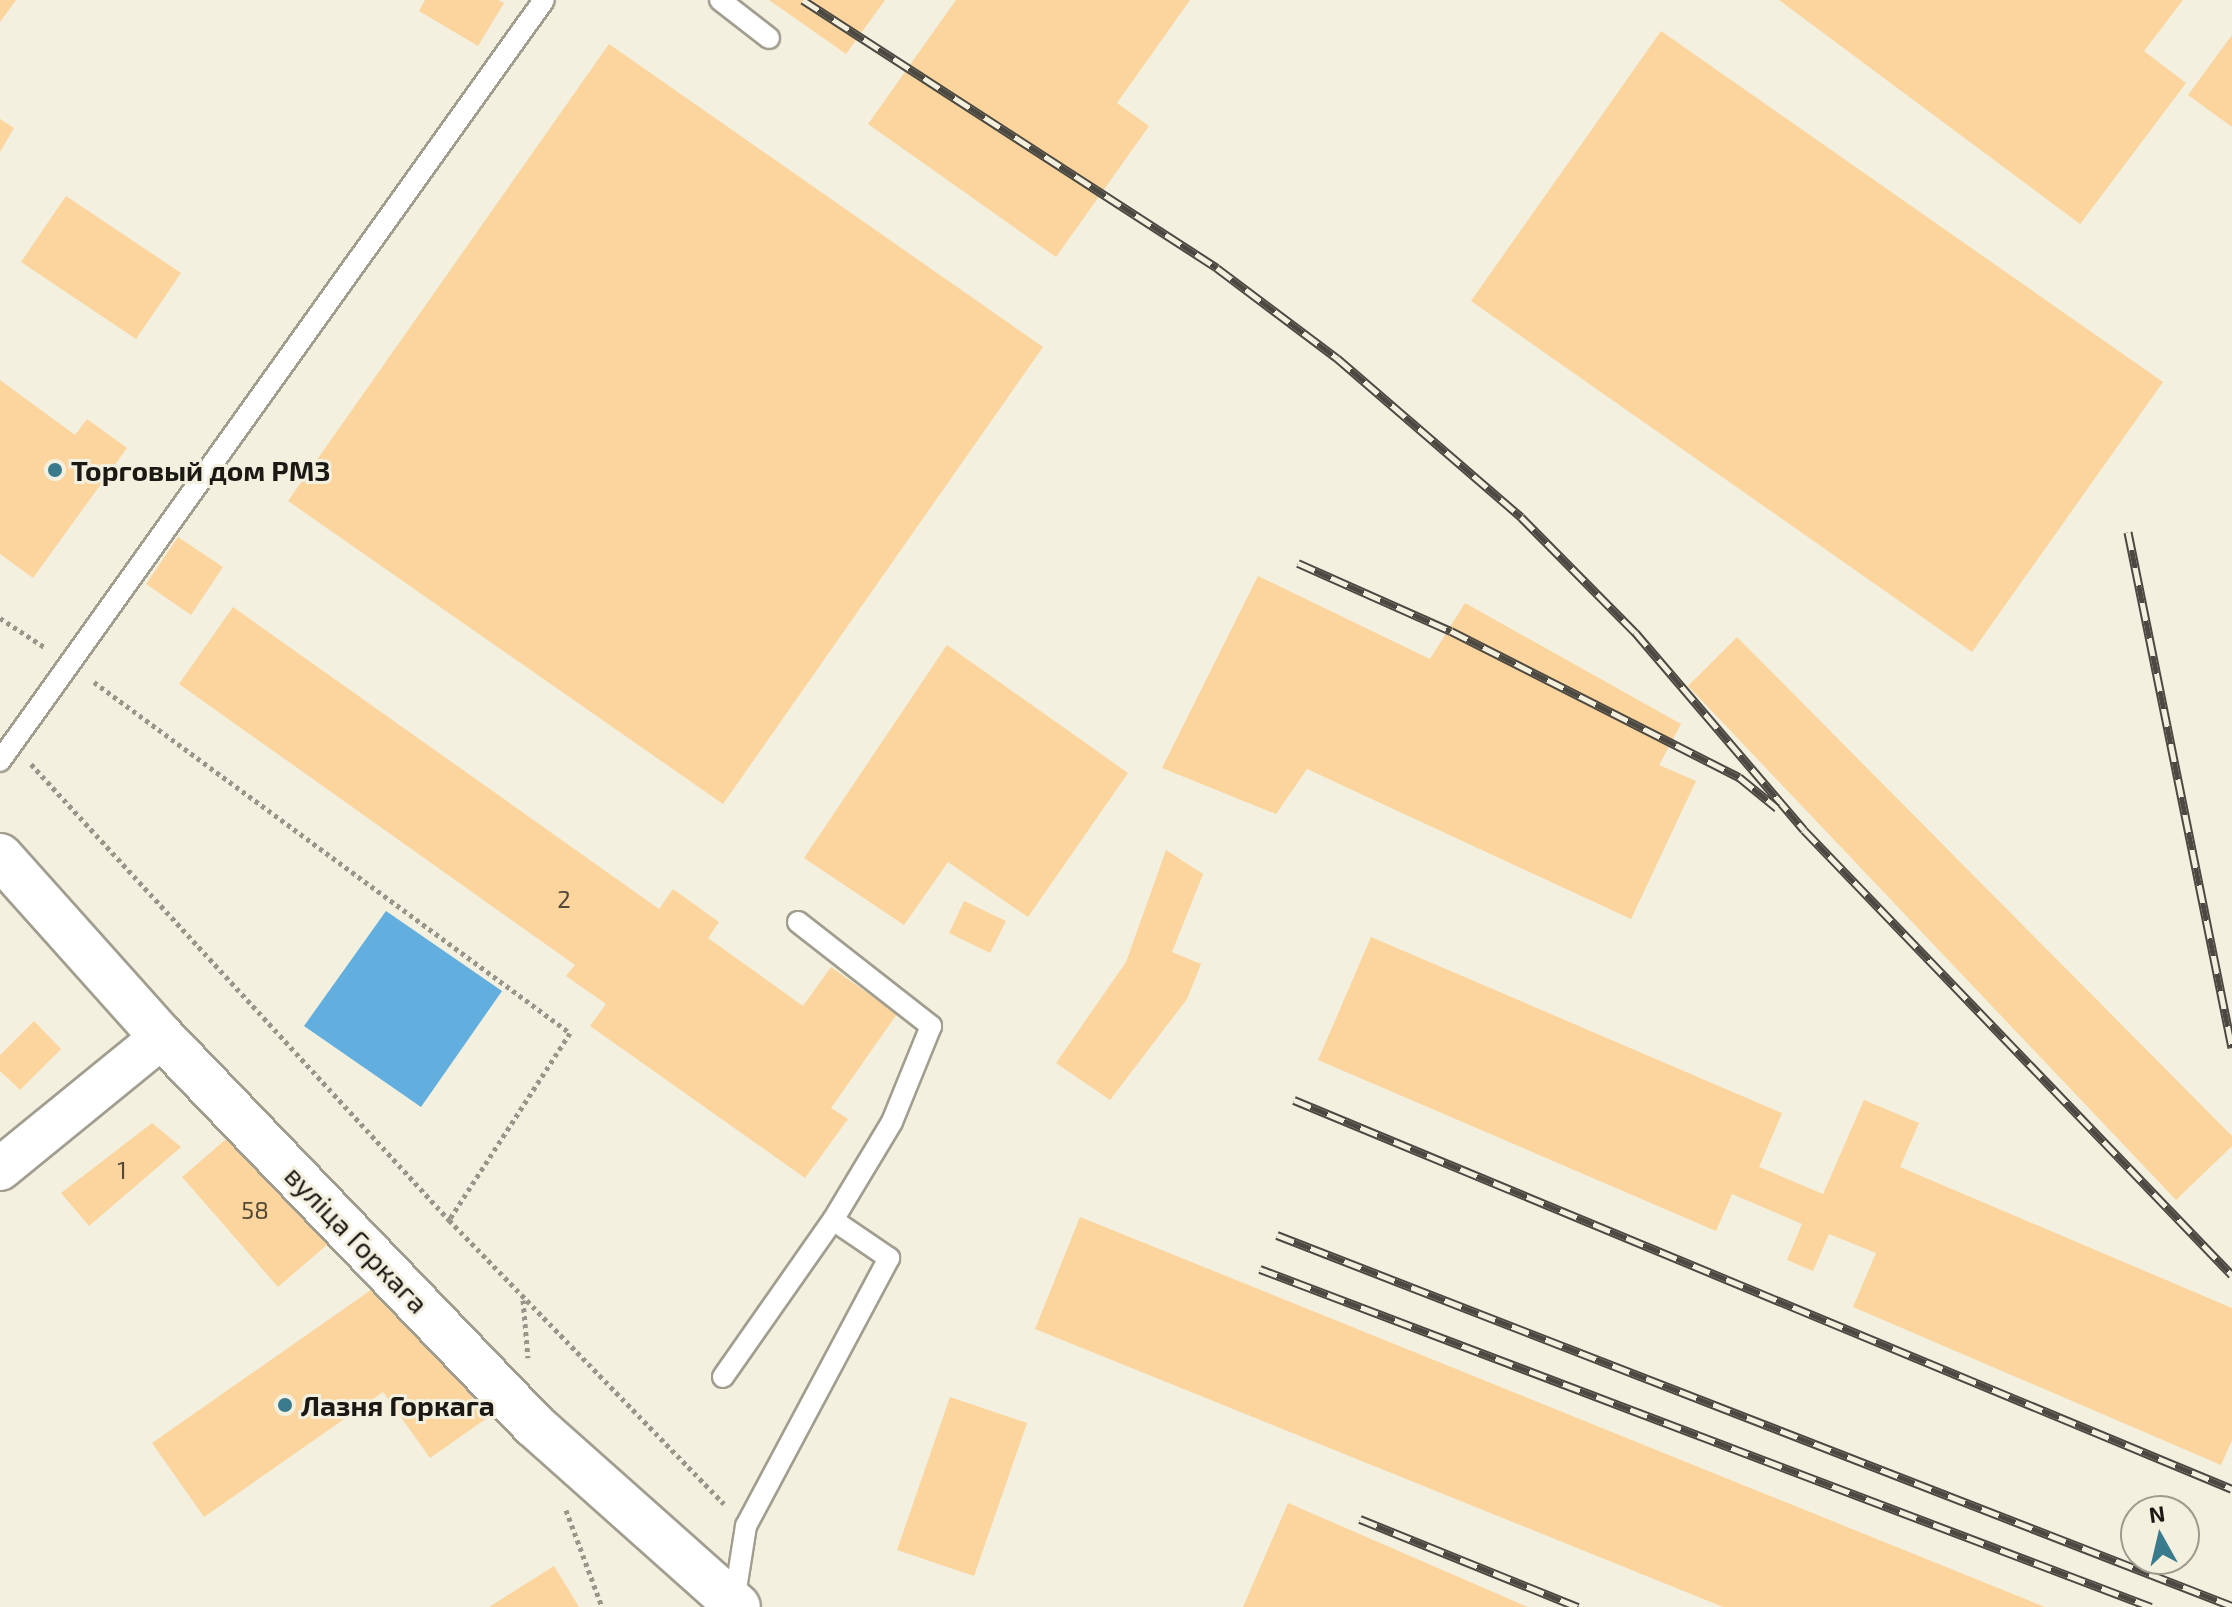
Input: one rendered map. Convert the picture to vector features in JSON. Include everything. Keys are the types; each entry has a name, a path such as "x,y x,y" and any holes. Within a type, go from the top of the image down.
{"street":[{"name":"вуліца Горкага","path":"0,856 162,1037 534,1425 733,1605"},
{"path":"0,1169 162,1037"}],"lane":[{"path":"0,761 544,0"},
{"path":"720,0 769,38"},
{"path":"723,1377 833,1220 892,1122 931,1026 798,922"},
{"path":"733,1605 746,1526 889,1258 833,1220"}],"path":[{"path":"0,618 68,663 570,1033 449,1220"},
{"path":"13,744 449,1220 746,1526"}],"water":[{"path":"386,911 502,991 421,1107 304,1026"}],"building":[{"path":"0,0 16,0 0,22"},
{"path":"425,0 498,0 504,3 478,46 419,11"},
{"path":"769,0 885,0 846,54"},
{"path":"956,0 1190,0 1117,103 1149,126 1056,257 868,124"},
{"path":"1779,0 2183,0 2144,51 2186,83 2080,224"},
{"path":"1661,31 2163,382 1972,652 1471,301"},
{"path":"2232,35 2232,127 2188,95"},
{"path":"609,44 1043,347 723,804 288,501"},
{"path":"0,119 14,128 0,152"},
{"path":"66,196 181,273 136,339 21,262"},
{"name":"Торговый дом РМЗ","path":"0,380 75,435 87,419 127,448 33,578 0,554"},
{"path":"178,537 223,567 191,615 146,584"},
{"path":"1258,576 1430,659 1465,603 1681,724 1659,765 1696,781 1631,919 1307,769 1276,814 1162,768"},
{"path":"233,607 659,909 673,889 719,922 708,938 803,1006 831,967 897,1014 831,1108 848,1119 805,1178 590,1026 606,1004 566,976 575,965 179,684"},
{"path":"1737,637 2232,1136 2232,1146 2176,1200 1688,686"},
{"path":"947,645 1128,773 1028,917 948,862 904,925 804,858"},
{"path":"1166,850 1203,874 1172,952 1201,964 1187,999 1110,1100 1056,1063 1126,962"},
{"path":"964,901 1006,921 990,953 949,933"},
{"path":"1371,937 1782,1113 1759,1167 1823,1194 1864,1100 1919,1123 1900,1167 2232,1308 2232,1440 2221,1465 1853,1307 1876,1253 1829,1234 1813,1271 1787,1260 1802,1224 1732,1194 1716,1231 1318,1060"},
{"path":"34,1021 61,1049 20,1090 0,1071 0,1055"},
{"path":"152,1123 181,1147 89,1226 61,1193"},
{"path":"232,1134 328,1244 278,1287 182,1177"},
{"path":"1080,1217 2045,1607 1723,1607 1035,1329"},
{"name":"Лазня Горкага","path":"388,1278 487,1418 430,1458 383,1392 204,1517 152,1443"},
{"path":"950,1397 1027,1423 974,1576 897,1550"},
{"path":"1288,1503 1528,1607 1243,1607"},
{"path":"554,1566 579,1607 489,1607"}],"railway":[{"path":"803,0 1217,268 1337,358 1521,517 1635,632 1804,830 2232,1275"},
{"path":"2128,532 2232,1048"},
{"path":"1298,563 1451,631 1739,777 1777,808"},
{"path":"1294,1100 2232,1489"},
{"path":"1277,1235 2232,1606"},
{"path":"1260,1269 2151,1607"},
{"path":"1360,1519 1578,1607"}],"place":[{"name":"Торговый дом РМЗ","path":"55,470"},
{"name":"Лазня Горкага","path":"285,1405"}]}
